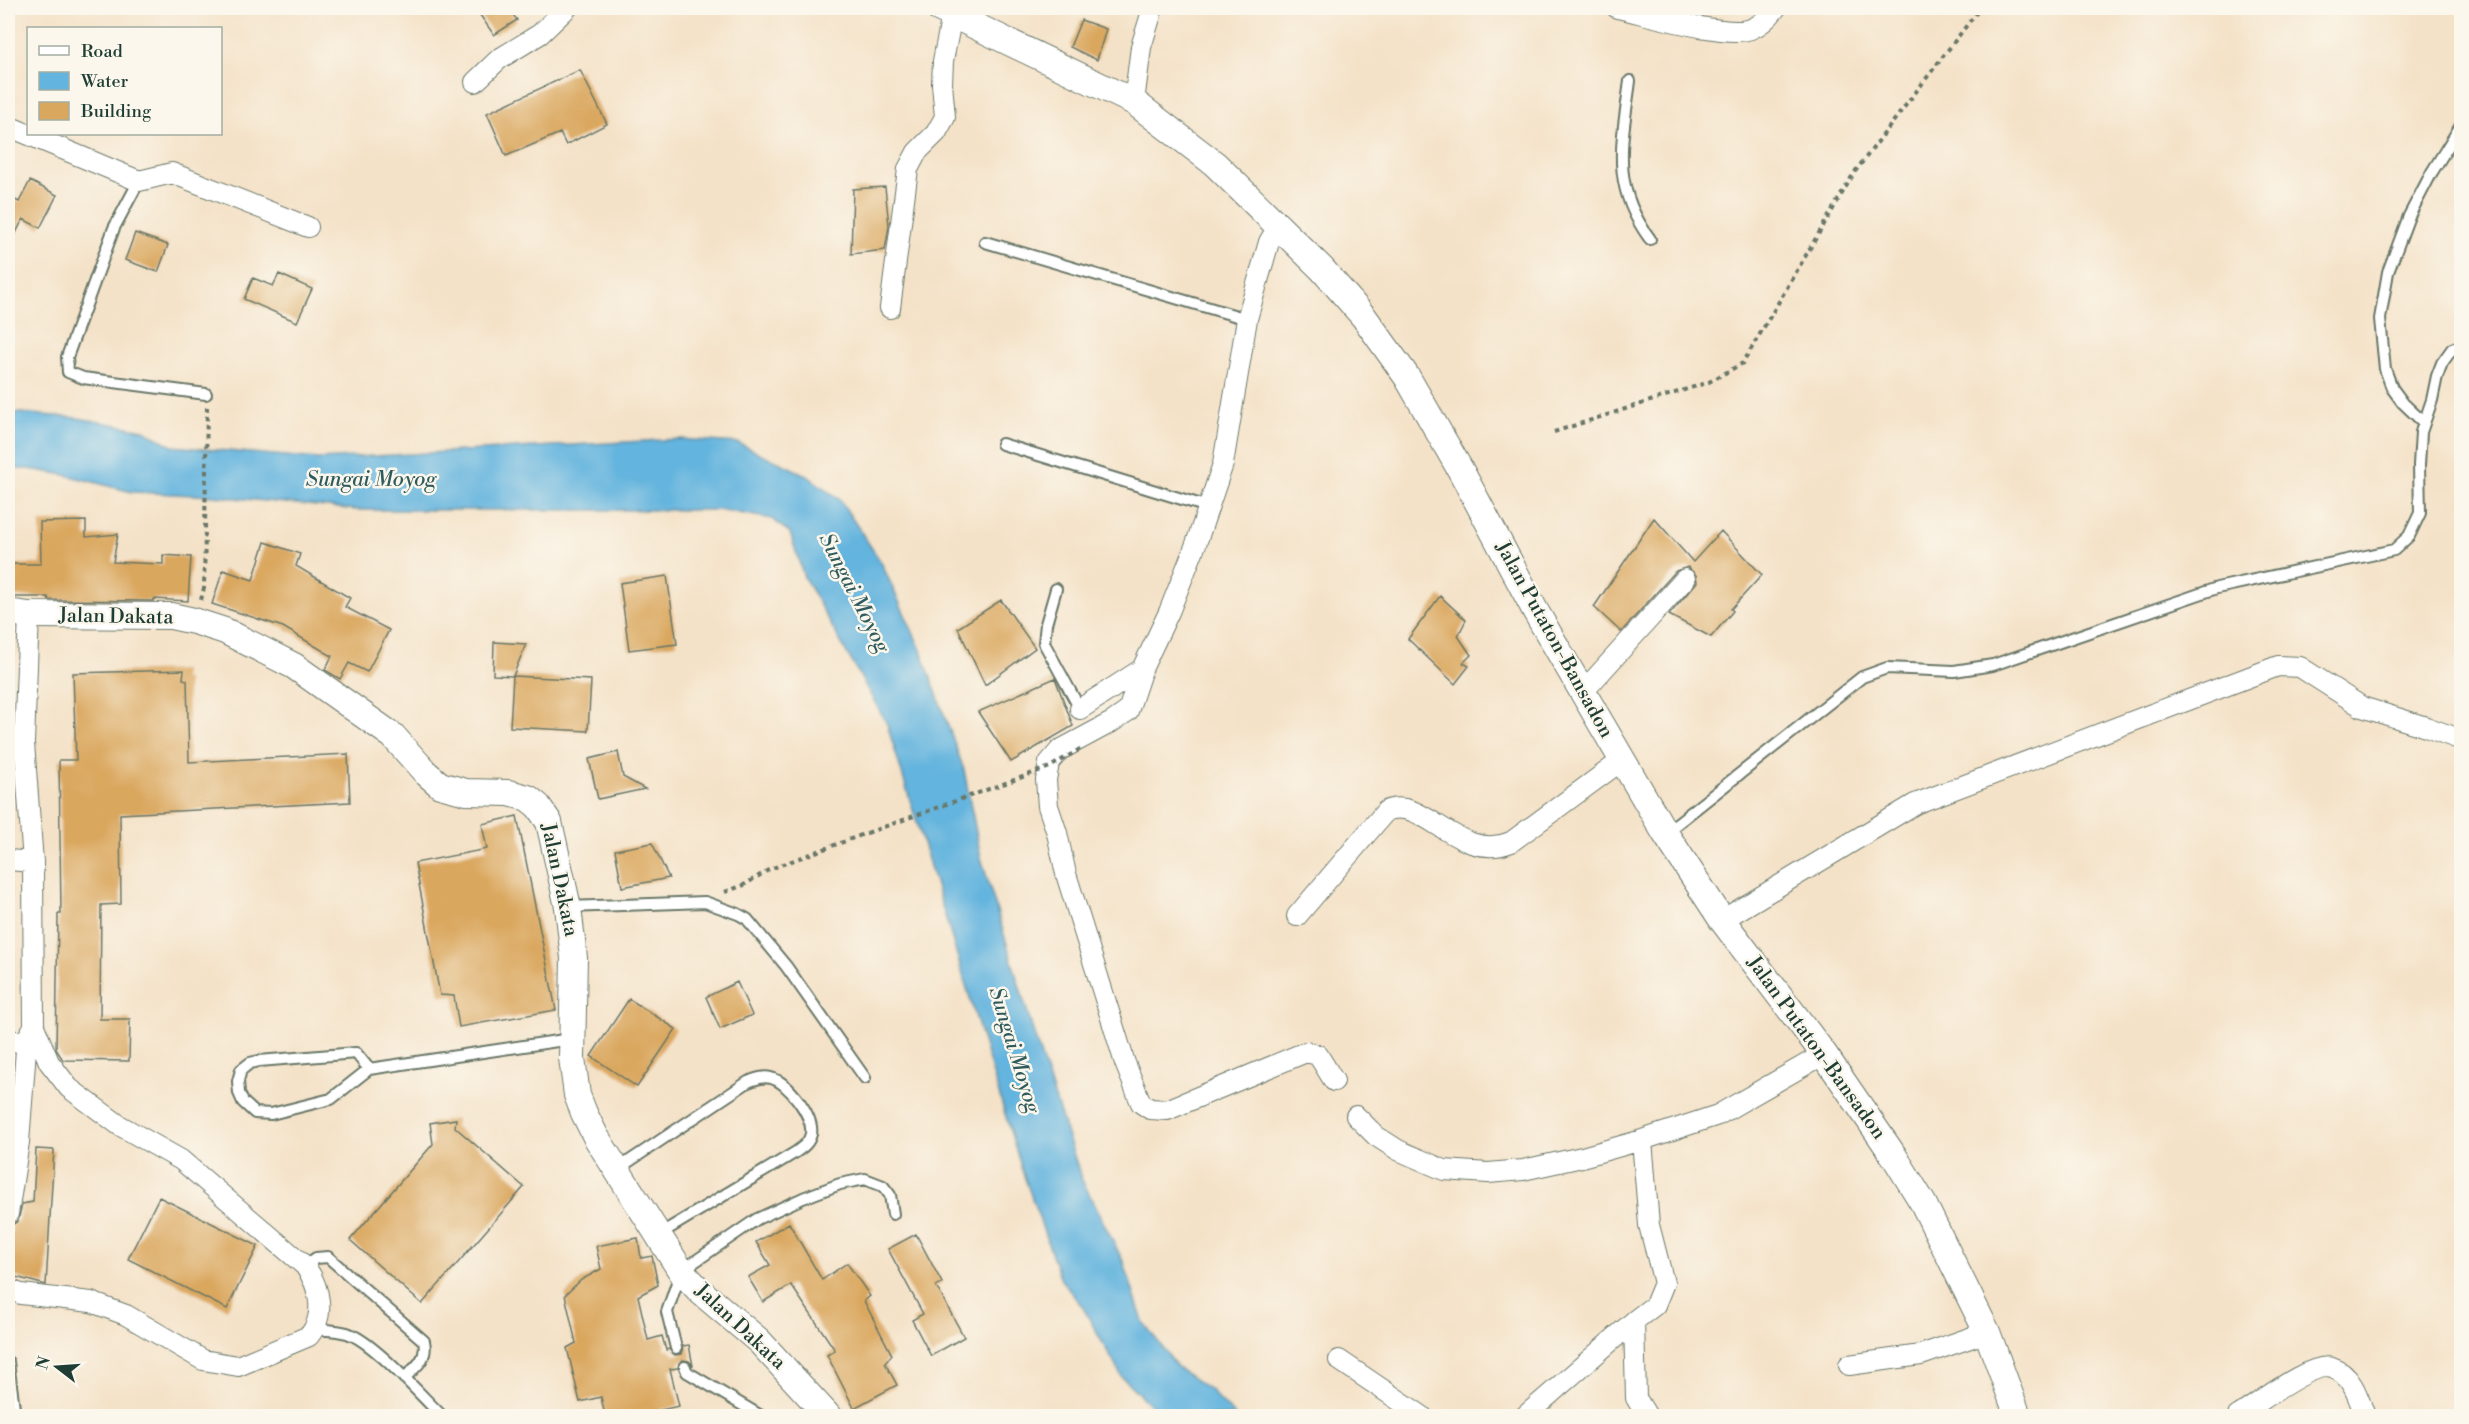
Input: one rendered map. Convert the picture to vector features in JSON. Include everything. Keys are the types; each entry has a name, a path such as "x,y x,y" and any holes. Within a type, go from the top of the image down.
{"street":[{"path":"475,82 499,59 540,34 567,8"},
{"path":"1134,102 1141,47 1153,8"},
{"path":"1617,8 1727,31 1750,29 1762,22 1776,8"},
{"path":"890,308 908,169 917,152 936,132 945,117 942,84 945,11"},
{"name":"Jalan Putaton-Bansadon","path":"945,11 1134,102 1215,164 1322,269 1364,317 1407,377 1582,693 1665,833 1722,920 1824,1054 1894,1156 1923,1203 1988,1332 2019,1416"},
{"path":"8,126 27,134"},
{"path":"29,135 139,181 172,173 308,227"},
{"path":"1278,227 1269,242 1247,320 1223,464 1196,544 1169,612 1142,669 1128,711 1094,733 1060,750 1049,763 1046,780 1048,806 1057,832 1066,874 1125,1063 1141,1102 1150,1109 1167,1110 1306,1052 1318,1054 1334,1081"},
{"path":"1582,693 1685,579"},
{"path":"8,1214 19,1142 31,1033 33,862 18,614"},
{"name":"Jalan Dakata","path":"18,614 171,616 225,631 294,666 393,736 440,785 466,792 510,793 528,798 538,806 549,822 568,907 574,958 571,1039 577,1095 596,1137 681,1271 701,1292 759,1341 822,1415"},
{"path":"1722,920 1915,804 2278,666 2300,667 2362,707 2462,740"},
{"path":"1080,709 1142,669"},
{"path":"1297,916 1386,811 1394,807 1405,808 1462,840 1490,848 1501,847 1511,843 1621,760"},
{"path":"8,860 33,862"},
{"path":"8,1042 31,1033"},
{"path":"8,1288 21,1294 91,1302 126,1315 202,1360 238,1366 309,1336 315,1329 320,1296 313,1277 305,1266 181,1160 119,1125 69,1088 31,1033"},
{"path":"1356,1116 1376,1136 1398,1150 1444,1170 1488,1173 1523,1170 1582,1157 1718,1115 1824,1054"},
{"path":"1525,1416 1655,1305 1664,1283 1649,1225 1642,1140"},
{"path":"1634,1321 1636,1398 1647,1416"},
{"path":"1849,1365 1921,1355 1988,1332"},
{"path":"1338,1360 1422,1416"},
{"path":"2238,1416 2300,1376 2315,1369 2330,1367 2342,1373 2356,1390 2365,1416"}],"lane":[{"path":"1630,81 1621,176 1629,205 1650,239"},
{"path":"2424,423 2403,403 2392,388 2385,369 2380,319 2388,272 2409,216 2432,172 2462,124"},
{"path":"139,181 110,239 67,357 68,372 83,378 206,394"},
{"path":"985,242 1247,320"},
{"path":"1665,833 1862,677 1887,668 1954,671 1993,665 2217,588 2394,550 2409,536 2420,513 2421,432 2442,363 2452,349 2462,345"},
{"path":"1002,444 1208,507"},
{"path":"1056,589 1046,624 1044,643 1080,709"},
{"path":"568,907 705,902 738,914 752,925 786,966 865,1078"},
{"path":"369,1069 356,1053 259,1060 241,1070 238,1081 239,1093 243,1102 255,1113 271,1114 331,1099 369,1069 571,1039"},
{"path":"616,1170 748,1082 761,1077 771,1078 785,1084 795,1096 811,1122 808,1143 658,1235"},
{"path":"676,1348 667,1312 681,1271 757,1219 840,1184 865,1179 883,1186 890,1195 893,1214"},
{"path":"305,1266 316,1258 328,1257 424,1341 423,1358 404,1378"},
{"path":"315,1329 348,1334 366,1345 404,1378 442,1416"},
{"path":"8,1362 15,1416"},
{"path":"685,1367 687,1372 761,1416"}],"path":[{"path":"1554,432 1709,382 1743,363 1854,173 1980,8"},
{"path":"204,588 207,415"},
{"path":"705,902 744,885 771,868 1050,767 1080,749"}],"water":[{"name":"Sungai Moyog","path":"8,412 78,418 144,430 172,446 319,459 679,439 738,443 806,475 840,500 881,562 921,650 964,770 981,858 1037,1044 1082,1180 1124,1263 1143,1322 1178,1368 1210,1390 1235,1416 1167,1416 1148,1403 1122,1377 1082,1306 1061,1280 1022,1170 887,724 804,577 790,533 772,519 722,510 358,510 214,496 132,492 66,475 29,469 8,469"}],"building":[{"path":"475,8 508,8 517,20 494,35"},
{"path":"1081,20 1106,29 1097,60 1070,47"},
{"path":"580,70 607,124 566,145 560,133 506,156 487,113"},
{"path":"30,181 57,195 40,228 23,219 8,249 8,196 19,202"},
{"path":"885,187 889,226 885,250 851,254 853,189"},
{"path":"135,233 168,245 158,272 125,260"},
{"path":"279,274 312,289 297,322 244,299 253,278 273,286"},
{"path":"1654,518 1693,562 1721,531 1762,575 1731,609 1733,611 1711,637 1669,615 1697,582 1696,575 1688,567 1676,571 1621,632 1594,607"},
{"path":"86,521 86,537 118,534 113,562 163,564 163,555 191,557 188,601 49,600 48,597 8,597 8,564 41,564 40,522"},
{"path":"265,542 300,554 296,566 350,598 345,607 389,630 367,672 349,663 340,679 325,670 332,656 283,627 212,604 223,570 253,580"},
{"path":"667,576 677,644 629,650 620,583"},
{"path":"1440,596 1466,620 1458,636 1471,655 1463,663 1469,666 1455,684 1408,639"},
{"path":"1001,600 1035,648 985,685 958,628"},
{"path":"494,642 526,644 513,676 493,675"},
{"path":"184,670 183,679 187,680 189,762 348,754 350,802 120,814 121,904 101,905 100,1019 130,1019 129,1061 63,1060 56,1049 58,914 61,914 59,760 76,760 73,673"},
{"path":"513,676 591,680 588,731 510,727"},
{"path":"1055,678 1073,726 1011,762 978,712"},
{"path":"618,752 623,777 645,789 598,799 589,759"},
{"path":"517,816 556,1010 459,1027 454,996 440,995 415,863 487,849 482,824"},
{"path":"652,843 669,878 622,887 615,850"},
{"path":"737,982 752,1015 720,1029 706,997"},
{"path":"629,999 676,1029 637,1087 591,1056"},
{"path":"456,1119 455,1127 524,1187 422,1304 350,1240 433,1144 430,1123"},
{"path":"36,1149 54,1150 46,1285 8,1275 12,1225 18,1221 22,1204 33,1202"},
{"path":"159,1197 258,1246 227,1309 128,1259"},
{"path":"789,1223 822,1280 847,1263 870,1296 864,1301 892,1355 885,1363 897,1385 854,1408 827,1355 835,1350 791,1285 763,1302 748,1277 770,1265 756,1242"},
{"path":"916,1234 942,1283 936,1286 964,1337 931,1356 912,1320 923,1314 888,1249"},
{"path":"638,1238 641,1258 652,1256 658,1285 638,1296 648,1340 662,1336 666,1350 669,1349 675,1355 681,1354 683,1346 689,1345 693,1366 689,1361 683,1360 679,1363 678,1368 670,1369 679,1406 634,1416 605,1416 601,1397 580,1402 567,1348 576,1343 565,1295 581,1280 601,1269 596,1246"}]}
